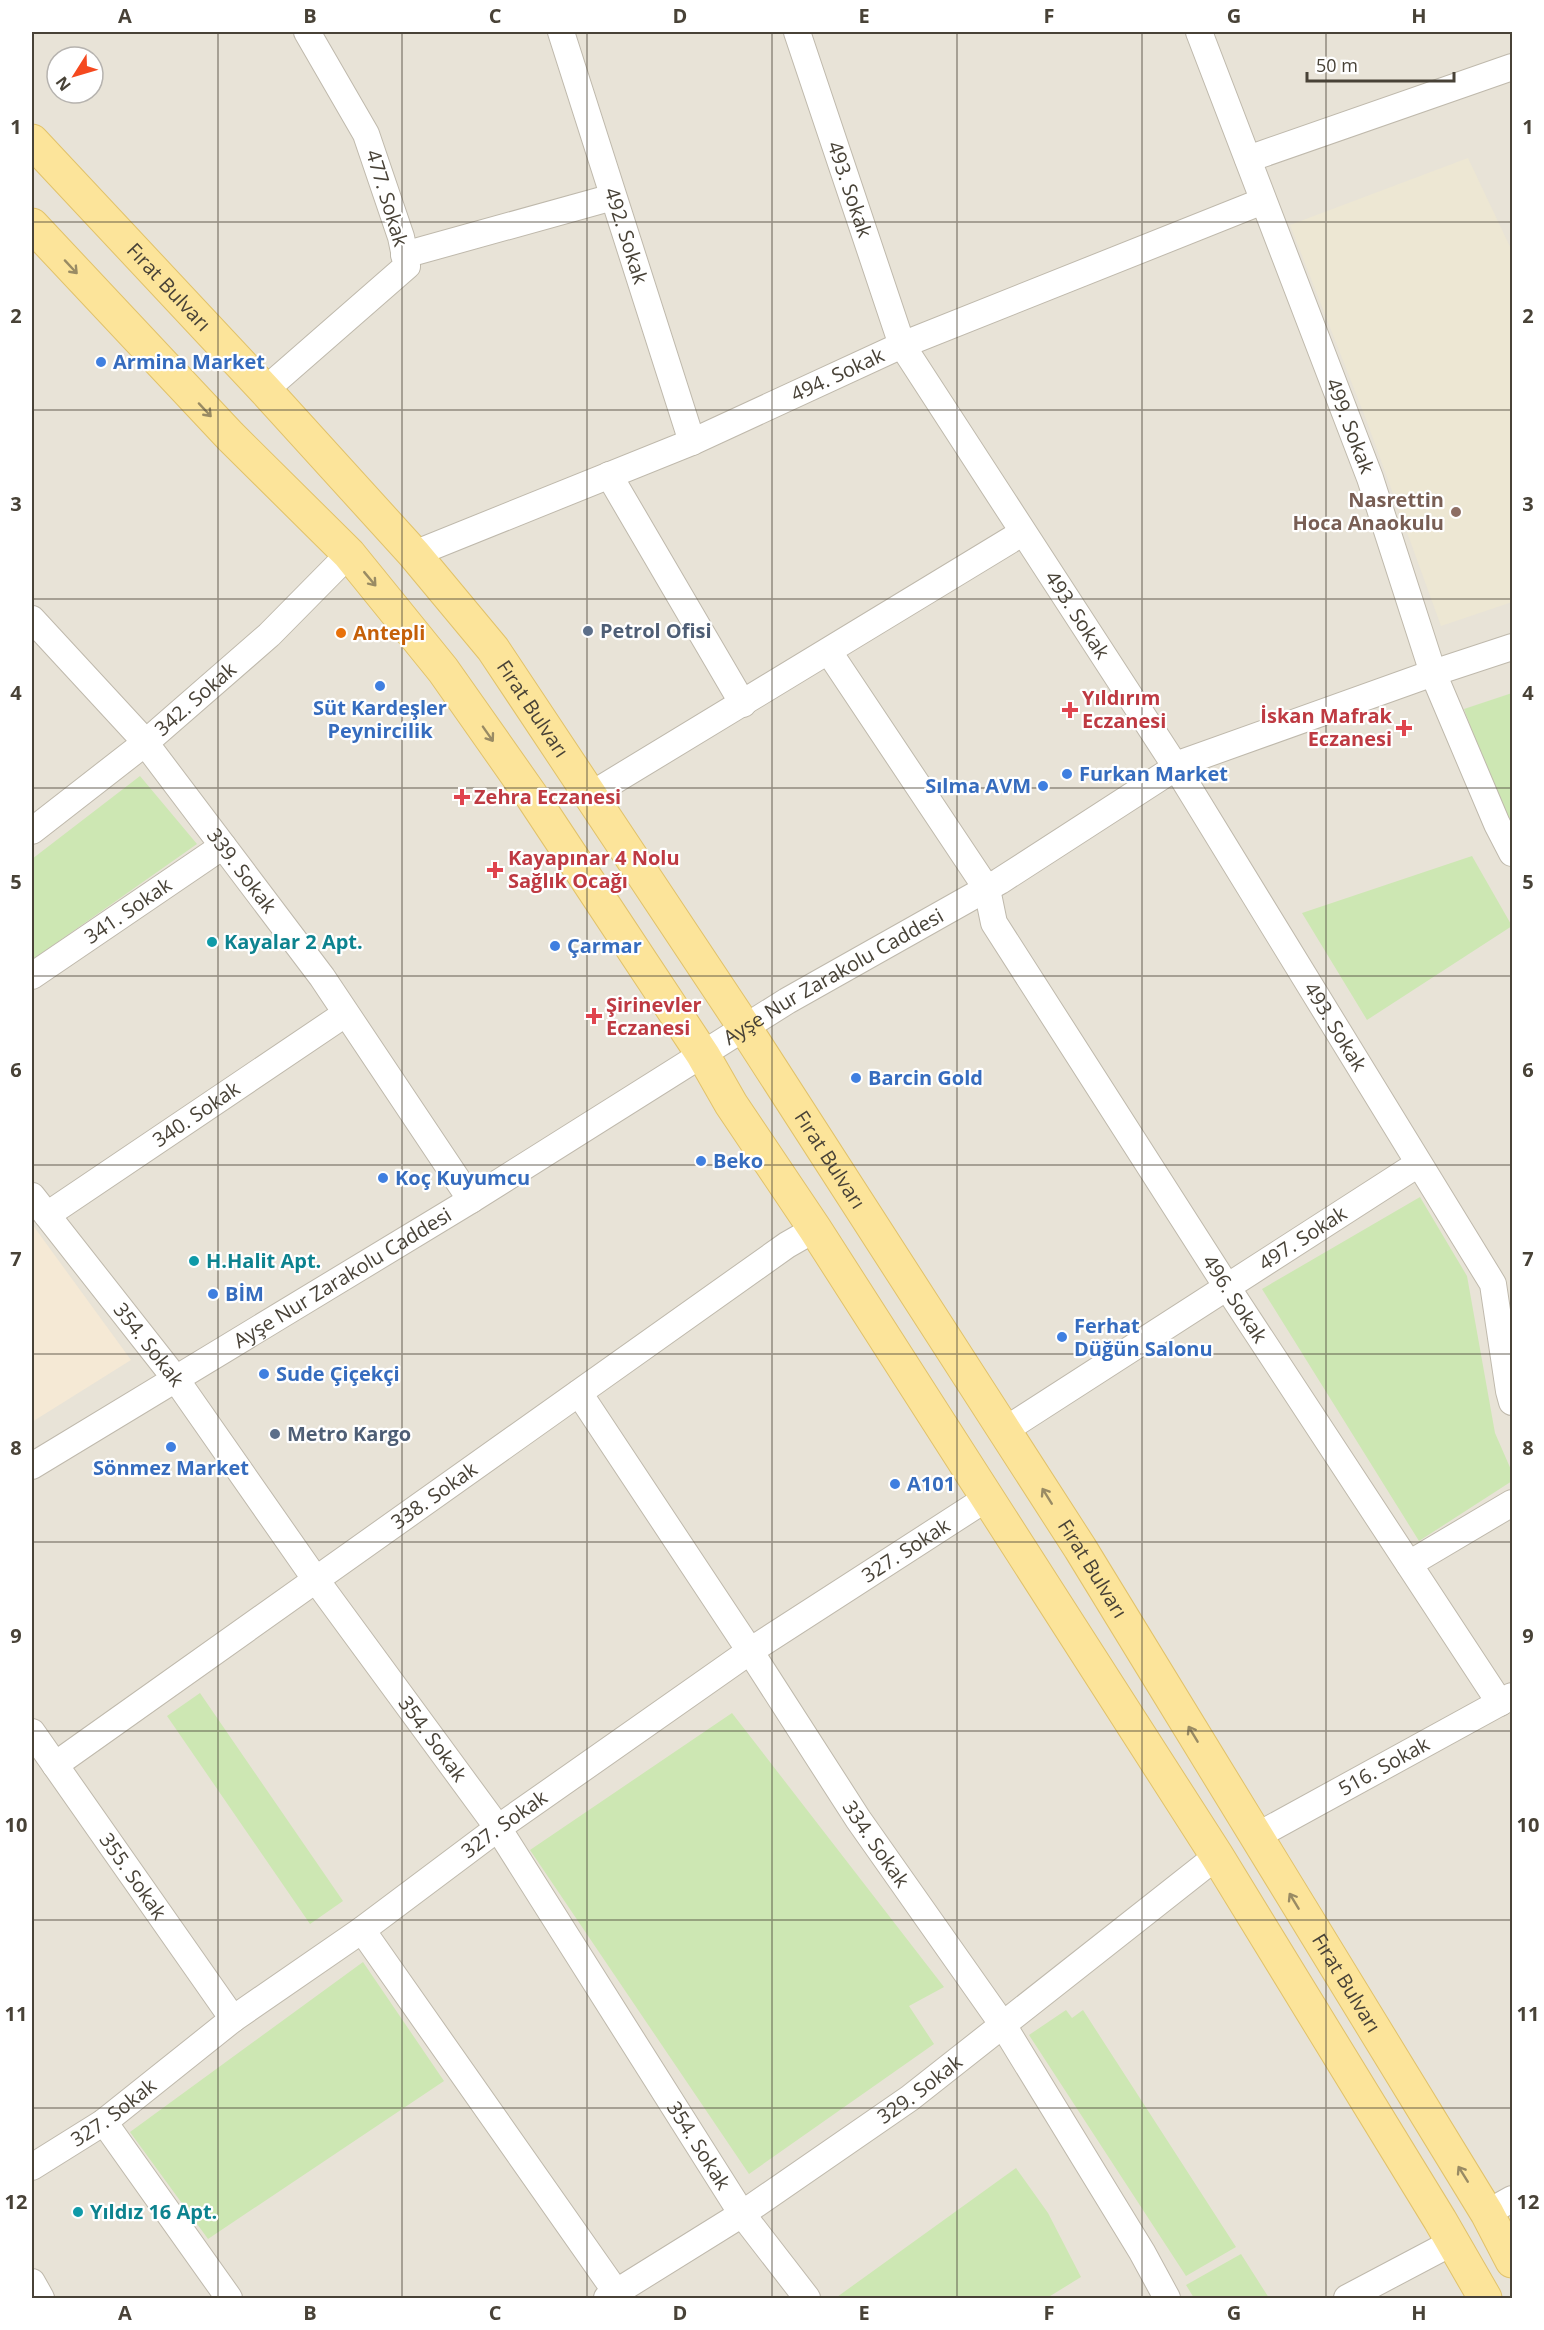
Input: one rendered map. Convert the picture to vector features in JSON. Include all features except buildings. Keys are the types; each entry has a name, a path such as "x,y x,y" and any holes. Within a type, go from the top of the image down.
{"main road":[{"name":"Fırat Bulvarı","path":"32,141 265,390 414,554 493,649 745,1028 1005,1430 1080,1548 1255,1837 1500,2206 1512,2261"},
{"path":"32,225 230,436 349,554 443,670 540,808 703,1055 731,1104 815,1229 1217,1856 1485,2298"}],"street":[{"name":"492. Sokak","path":"561,32 692,442"},
{"name":"493. Sokak","path":"797,32 902,345 1176,767 1418,1164 1503,1278 1509,1391 1512,1402"},
{"name":"499. Sokak","path":"1199,32 1370,478 1432,673 1497,824 1512,853"},
{"name":"477. Sokak","path":"265,390 407,266 401,237 366,134 312,33"},
{"path":"1248,159 1512,67"},
{"path":"404,255 613,197"},
{"name":"494. Sokak","path":"414,554 692,442 902,345 1263,201"},
{"path":"609,475 743,704"},
{"path":"589,796 1022,533"},
{"name":"342. Sokak","path":"32,831 146,743 269,635 349,554"},
{"name":"339. Sokak","path":"32,620 146,743 322,977 471,1200"},
{"name":"Ayşe Nur Zarakolu Caddesi","path":"32,1466 471,1200 797,996 987,889 1184,762 1432,673 1512,647"},
{"path":"829,652 987,889"},
{"name":"341. Sokak","path":"32,976 223,846"},
{"name":"496. Sokak","path":"987,889 994,923 1227,1287 1409,1564 1506,1699"},
{"name":"340. Sokak","path":"39,1206 345,1014"},
{"name":"497. Sokak","path":"1005,1430 1418,1164"},
{"name":"354. Sokak","path":"39,1206 176,1378 316,1580 498,1828 742,2214 807,2298"},
{"name":"338. Sokak","path":"55,1765 787,1245 815,1229"},
{"name":"334. Sokak","path":"579,1393 858,1819 1003,2025 1142,2252 1167,2298"},
{"name":"327. Sokak","path":"32,2167 104,2122 233,2019 362,1930 498,1828 750,1651 987,1498"},
{"path":"1409,1564 1512,1503"},
{"name":"516. Sokak","path":"1255,1837 1506,1699"},
{"name":"355. Sokak","path":"32,1732 233,2019"},
{"name":"329. Sokak","path":"611,2295 742,2214 910,2098 1217,1856"},
{"path":"362,1930 611,2295"},
{"path":"104,2122 229,2298"},
{"path":"1347,2298 1453,2242"},
{"path":"32,2282 41,2298"}],"shaded area":[{"path":"32,32 1512,32 1512,2298 32,2298"},
{"path":"1468,158 1512,251 1512,602 1441,626 1367,422 1290,225"},
{"path":"32,1224 131,1360 32,1422"}],"green space":[{"path":"1512,693 1512,827 1500,807 1464,709"},
{"path":"140,776 197,844 32,960 32,859"},
{"path":"1472,856 1512,926 1367,1020 1302,913"},
{"path":"1420,1197 1467,1276 1495,1433 1512,1472 1512,1481 1419,1541 1262,1289"},
{"path":"200,1693 343,1901 310,1924 167,1716"},
{"path":"732,1713 944,1987 909,2006 934,2044 749,2174 530,1850"},
{"path":"363,1962 444,2081 208,2239 130,2132"},
{"path":"1066,2010 1072,2018 1083,2010 1236,2247 1186,2276 1029,2035"},
{"path":"1016,2168 1048,2213 1081,2277 1047,2298 837,2297"},
{"path":"1241,2254 1269,2298 1194,2298 1186,2285"}],"place":[{"name":"Armina Market","path":"101,362"},
{"name":"Nasrettin Hoca Anaokulu","path":"1456,512"},
{"name":"Petrol Ofisi","path":"588,631"},
{"name":"Antepli","path":"341,633"},
{"name":"Süt Kardeşler Peynircilik","path":"380,686"},
{"name":"Yıldırım Eczanesi","path":"1070,710"},
{"name":"İskan Mafrak Eczanesi","path":"1404,728"},
{"name":"Furkan Market","path":"1067,774"},
{"name":"Sılma AVM","path":"1043,786"},
{"name":"Zehra Eczanesi","path":"462,797"},
{"name":"Kayapınar 4 Nolu Sağlık Ocağı","path":"495,870"},
{"name":"Kayalar 2 Apt.","path":"212,942"},
{"name":"Çarmar","path":"555,946"},
{"name":"Şirinevler Eczanesi","path":"594,1016"},
{"name":"Barcin Gold","path":"856,1078"},
{"name":"Beko","path":"701,1161"},
{"name":"Koç Kuyumcu","path":"383,1178"},
{"name":"H.Halit Apt.","path":"194,1261"},
{"name":"BİM","path":"213,1294"},
{"name":"Ferhat Düğün Salonu","path":"1062,1337"},
{"name":"Sude Çiçekçi","path":"264,1374"},
{"name":"Metro Kargo","path":"275,1434"},
{"name":"Sönmez Market","path":"171,1447"},
{"name":"A101","path":"895,1484"},
{"name":"Yıldız 16 Apt.","path":"78,2212"}]}
